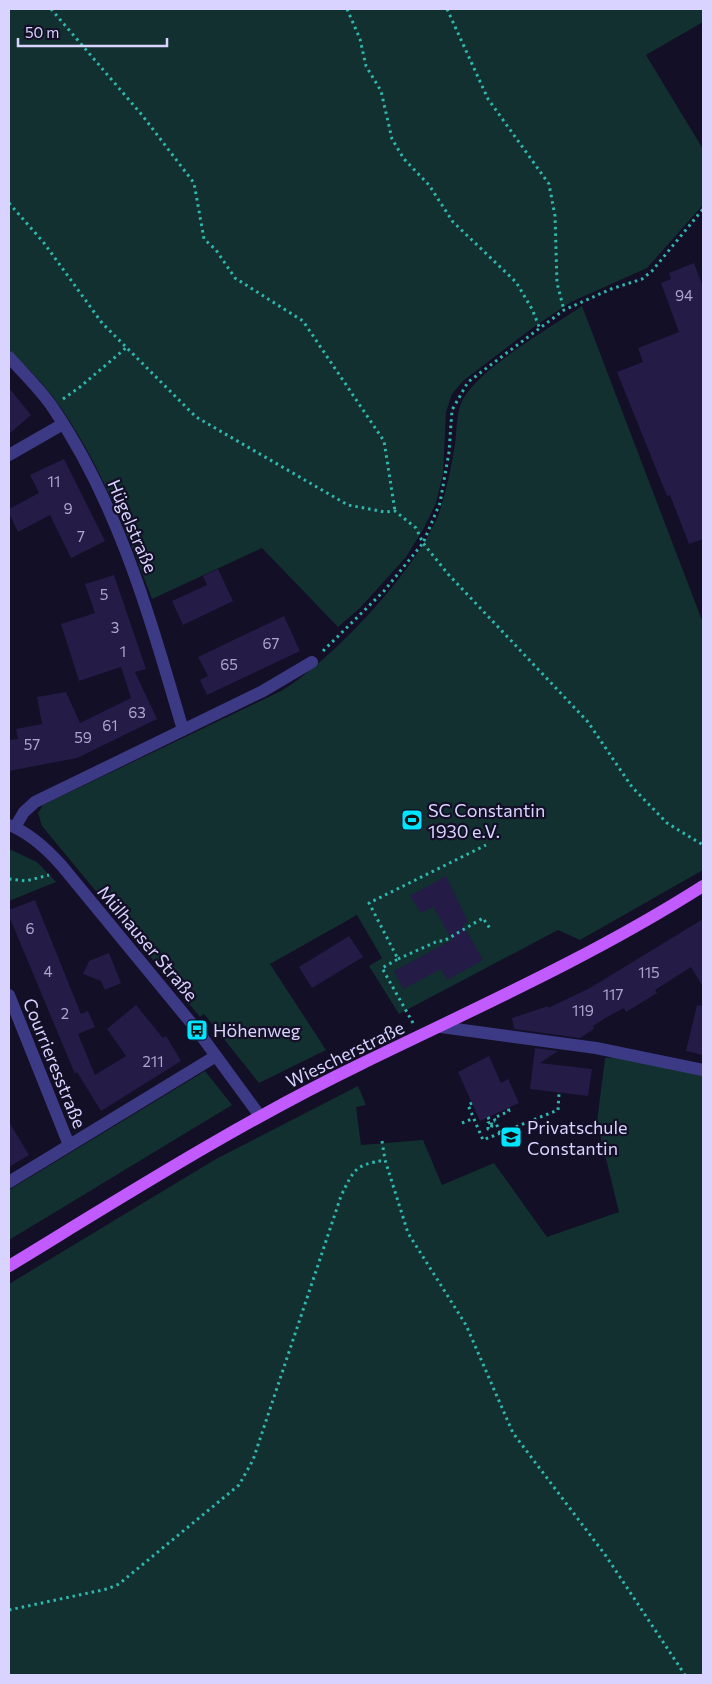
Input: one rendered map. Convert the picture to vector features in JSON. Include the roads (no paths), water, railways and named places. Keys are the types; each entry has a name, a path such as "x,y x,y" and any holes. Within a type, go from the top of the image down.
{"main road":[{"name":"Wiescherstraße","path":"9,1266 260,1116 360,1064 441,1027 646,921 703,886"}],"street":[{"name":"Hügelstraße","path":"9,356 52,406 91,471 131,561 147,606 183,730"},
{"path":"9,455 63,424"},
{"name":"Mülhauser Straße","path":"260,1116 216,1056 62,866 46,848 12,826 35,802 263,691 312,662"},
{"name":"Courrieresstraße","path":"9,995 69,1145"},
{"path":"441,1027 596,1048 703,1070"},
{"path":"9,1182 216,1056"}],"place":[{"name":"SC Constantin 1930 e.V.","path":"412,820"},
{"name":"Höhenweg","path":"197,1030"},
{"name":"Privatschule Constantin","path":"511,1137"}]}
